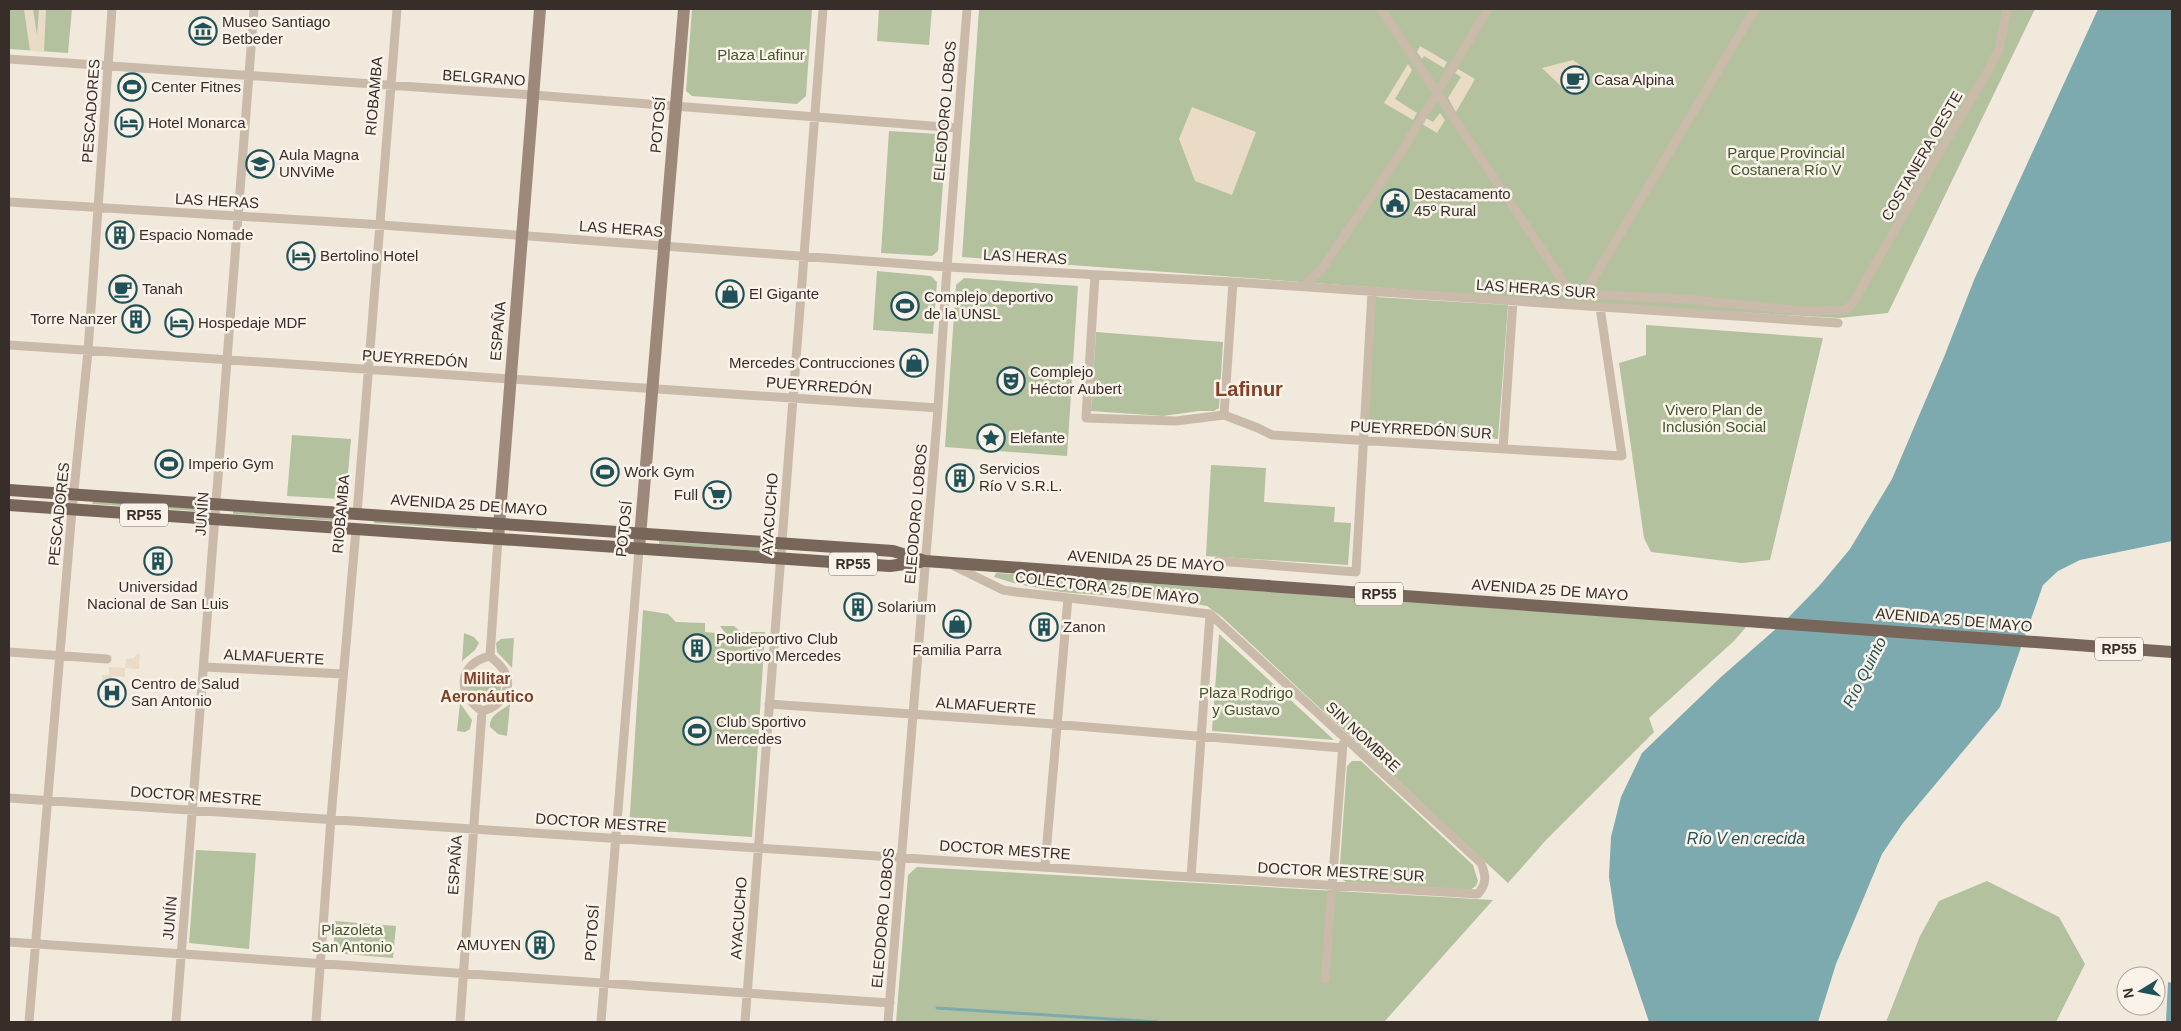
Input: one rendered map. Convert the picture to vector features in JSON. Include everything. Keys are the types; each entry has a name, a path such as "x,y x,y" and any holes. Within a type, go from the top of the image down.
{"main road":[{"name":"AVENIDA 25 DE MAYO","path":"9,490 892,551 925,561"},
{"name":"AVENIDA 25 DE MAYO","path":"9,505 890,566 925,561 947,562 2172,652"}],"street":[{"name":"PESCADORES","path":"29,1022 72,510 88,351 112,9"},
{"name":"JUNÍN","path":"176,1022 254,9"},
{"name":"RIOBAMBA","path":"316,1022 331,818 370,369 397,9"},
{"name":"ESPAÑA","path":"490,656 498,524 540,9"},
{"name":"POTOSÍ","path":"601,1022 684,9"},
{"name":"AYACUCHO","path":"745,1022 823,9"},
{"name":"ELEODORO LOBOS","path":"888,1022 938,408 967,9"},
{"path":"1381,9 1569,290 1584,294 1755,9"},
{"path":"1302,287 1321,270 1400,154 1488,9"},
{"name":"COSTANERA OESTE","path":"1584,294 1685,299 1806,311 1846,310 1853,303 1989,69 1999,49 2008,9"},
{"name":"BELGRANO","path":"9,59 533,95 957,128"},
{"name":"LAS HERAS","path":"9,202 237,216 947,267 1233,282"},
{"path":"1095,275 1086,418 1176,421 1224,415 1233,282"},
{"name":"LAS HERAS SUR","path":"1233,282 1838,324"},
{"path":"1218,561 1356,572 1372,292"},
{"path":"1503,449 1513,301"},
{"name":"PUEYRREDÓN SUR","path":"1224,415 1272,435 1622,456 1600,307"},
{"name":"PUEYRREDÓN","path":"9,345 938,408"},
{"name":"COLECTORA 25 DE MAYO","path":"947,562 1003,590 1210,614"},
{"path":"1045,866 1068,598"},
{"path":"1190,877 1210,614"},
{"name":"SIN NOMBRE","path":"1210,614 1344,744 1481,863 1486,874 1485,886"},
{"path":"9,652 107,659"},
{"path":"490,656 500,664 505,672 506,692 502,700 495,707 482,711 472,704 467,697 464,680 471,665 478,660 490,656"},
{"name":"ALMAFUERTE","path":"204,667 343,674"},
{"name":"ALMAFUERTE","path":"769,704 1057,726 1344,744"},
{"name":"ESPAÑA","path":"460,1022 482,711"},
{"path":"1325,979 1331,886 1344,744"},
{"name":"DOCTOR MESTRE","path":"9,798 331,818 1190,877"},
{"name":"DOCTOR MESTRE SUR","path":"1190,877 1478,894 1485,886"},
{"path":"9,942 890,1003"}],"green space":[{"path":"10,9 72,9 68,53 9,49"},
{"name":"Plaza Lafinur","path":"692,9 812,9 806,96 797,104 692,96 686,91"},
{"path":"879,9 932,9 929,45 877,41"},
{"name":"Parque Provincial Costanera Río V","path":"979,9 2035,9 1888,313 1839,318 1613,305 962,257"},
{"path":"889,131 939,134 946,142 938,251 932,256 881,253"},
{"name":"Complejo deportivo de la UNSL","path":"877,271 931,276 937,282 933,334 873,330"},
{"name":"Complejo Héctor Aubert","path":"964,278 1078,286 1067,456 945,447 956,285"},
{"path":"1375,297 1508,305 1498,439 1368,433"},
{"name":"Vivero Plan de Inclusión Social","path":"1646,325 1823,338 1770,560 1742,563 1651,552 1644,538 1619,363 1646,355"},
{"path":"1096,332 1223,342 1219,408 1214,411 1163,416 1091,411"},
{"path":"292,435 351,439 346,495 341,499 287,496"},
{"path":"1211,465 1266,468 1264,502 1335,507 1334,522 1351,523 1348,565 1206,556"},
{"path":"93,501 195,508 195,511 92,504"},
{"path":"233,511 335,518 335,521 233,514"},
{"path":"374,520 477,527 477,530 374,523"},
{"path":"659,541 762,548 761,551 659,544"},
{"path":"996,573 1747,626 1735,640 1649,718 1654,732 1546,840 1508,883 1222,617 1207,606 1185,602 1061,592 1017,584 994,577"},
{"name":"Club Sportivo Mercedes","path":"643,610 668,614 676,622 705,623 705,632 726,634 720,626 734,626 741,632 765,632 752,837 629,829"},
{"path":"464,633 474,637 479,643 475,650 462,661"},
{"name":"Plaza Rodrigo y Gustavo","path":"1219,634 1334,740 1212,731"},
{"path":"514,638 512,668 497,652 496,643 501,639"},
{"path":"485,670 491,671 496,675 500,680 500,692 496,697 491,701 485,702 479,701 474,697 470,692 469,686 470,680 474,675 479,671"},
{"path":"460,703 472,720 470,729 465,732 457,731"},
{"path":"510,704 507,736 498,734 490,727 491,719"},
{"path":"1352,761 1361,761 1473,865 1478,881 1476,886 1470,890 1346,882 1339,877 1347,766"},
{"path":"196,850 256,853 249,949 189,943"},
{"path":"917,867 1493,900 1384,1022 896,1022 908,875"},
{"path":"1987,881 2059,917 2085,964 2056,1022 1886,1022 1920,936 1939,901"},
{"name":"Plazoleta San Antonio","path":"335,921 396,926 393,958 333,953"}],"shaded area":[{"path":"24,9 33,9 37,35 39,9 46,9 44,52 30,51"},
{"path":"1420,46 1447,62 1444,68 1424,56 1422,59 1417,52"},
{"path":"1573,60 1580,65 1562,87 1542,68"},
{"path":"1408,64 1412,70 1395,99 1417,113 1413,120 1384,103"},
{"path":"1458,69 1475,79 1456,112 1448,98 1461,77 1455,73"},
{"path":"1192,107 1256,132 1232,195 1195,181 1179,139"},
{"path":"1440,113 1445,120 1437,133 1422,124 1426,118 1433,122"},
{"path":"137,654 140,654 139,669 125,668 126,659 134,658"},
{"path":"109,667 125,668 125,677 112,676 111,684 102,684 102,675 109,675"}],"water":[{"name":"Río V en crecida","path":"2098,9 2172,9 2172,541 2080,560 2058,571 2043,585 2000,707 1903,823 1882,854 1836,964 1818,1022 1649,1022 1616,923 1609,877 1611,837 1621,797 1642,753 1721,677 1786,620 1820,585 1850,549 1892,479 1944,357 1974,280"},
{"path":"2168,982 2172,983 2172,1022 2166,1022"}],"waterway":[{"path":"937,1008 1157,1022"}],"place":[{"name":"Museo Santiago Betbeder","path":"203,31"},
{"name":"Casa Alpina","path":"1575,80"},
{"name":"Center Fitnes","path":"132,87"},
{"name":"Hotel Monarca","path":"129,123"},
{"name":"Aula Magna UNViMe","path":"260,164"},
{"name":"Destacamento 45º Rural","path":"1395,203"},
{"name":"Espacio Nomade","path":"120,235"},
{"name":"Bertolino Hotel","path":"301,256"},
{"name":"Tanah","path":"123,289"},
{"name":"El Gigante","path":"730,294"},
{"name":"Complejo deportivo de la UNSL","path":"905,306"},
{"name":"Torre Nanzer","path":"136,319"},
{"name":"Hospedaje MDF","path":"179,323"},
{"name":"Mercedes Contrucciones","path":"914,363"},
{"name":"Complejo Héctor Aubert","path":"1011,381"},
{"name":"Elefante","path":"991,438"},
{"name":"Imperio Gym","path":"169,464"},
{"name":"Work Gym","path":"605,472"},
{"name":"Servicios Río V S.R.L.","path":"960,478"},
{"name":"Full","path":"717,495"},
{"name":"Universidad Nacional de San Luis","path":"158,561"},
{"name":"Solarium","path":"858,607"},
{"name":"Familia Parra","path":"957,624"},
{"name":"Zanon","path":"1044,627"},
{"name":"Polideportivo Club Sportivo Mercedes","path":"697,648"},
{"name":"Centro de Salud San Antonio","path":"112,693"},
{"name":"Club Sportivo Mercedes","path":"697,731"},
{"name":"AMUYEN","path":"540,945"}],"district":[{"name":"Lafinur","path":"1249,389"},
{"name":"Militar Aeronáutico","path":"487,687"}],"water label":[{"name":"Río Quinto","path":"1864,672"}]}
